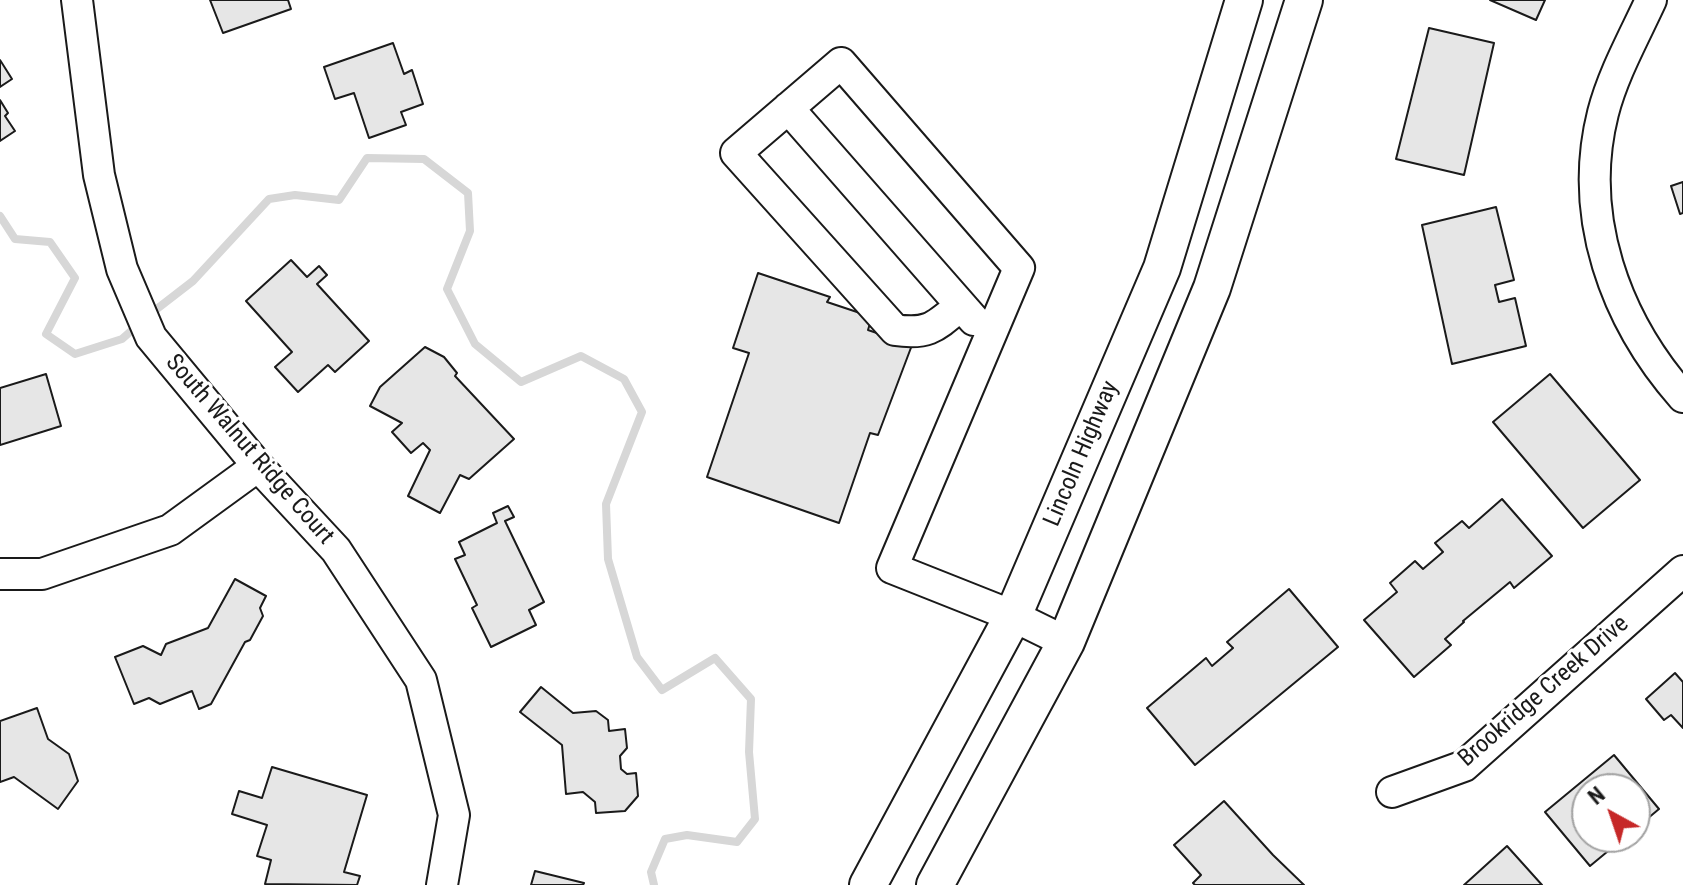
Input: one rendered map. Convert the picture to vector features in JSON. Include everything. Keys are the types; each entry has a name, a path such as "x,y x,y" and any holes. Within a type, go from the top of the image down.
{"main road":[{"name":"Lincoln Highway","path":"868,885 1013,616 1162,268 1244,0"},
{"path":"935,885 1066,642 1212,288 1304,0"}],"street":[{"name":"South Walnut Ridge Court","path":"77,0 99,175 122,269 151,337 258,466 336,550 421,680 454,815 442,885"},
{"path":"1651,0 1609,92 1598,139 1596,203 1609,274 1624,308 1641,343 1683,397"},
{"path":"960,306 919,333 895,330 736,153 841,63 1019,268 892,568 1013,616 1066,642"},
{"path":"788,108 990,337"},
{"path":"0,574 42,574 170,530 258,466"},
{"name":"Brookridge Creek Drive","path":"1392,792 1464,766 1683,571"}],"building":[{"path":"210,0 288,0 291,9 223,33"},
{"path":"1490,0 1545,0 1536,20"},
{"path":"1429,28 1494,43 1464,175 1396,159"},
{"path":"393,43 404,74 412,70 423,104 401,112 406,125 369,138 354,93 335,99 324,67"},
{"path":"0,60 12,79 0,87"},
{"path":"0,100 8,113 5,116 15,131 0,141"},
{"path":"1683,182 1683,213 1680,214 1671,186"},
{"path":"1496,207 1514,280 1495,285 1499,302 1515,298 1526,346 1452,364 1422,225"},
{"path":"291,260 307,277 319,266 327,275 317,284 369,341 335,372 328,365 298,392 275,367 292,352 246,301"},
{"path":"758,273 830,297 827,302 872,317 868,330 912,345 878,435 870,433 839,523 707,477 749,353 733,348"},
{"path":"425,347 444,357 457,373 455,376 514,439 469,479 460,475 440,513 408,496 430,450 423,443 411,453 392,432 402,423 370,406 380,387"},
{"path":"46,374 61,426 0,445 0,388"},
{"path":"1550,374 1640,480 1583,528 1493,422"},
{"path":"1502,499 1552,556 1514,588 1510,582 1463,621 1445,639 1451,645 1414,677 1364,620 1397,592 1390,583 1415,561 1423,569 1443,552 1435,543 1462,521 1469,528"},
{"path":"508,506 514,517 505,521 544,602 529,610 536,625 491,647 472,608 477,605 455,559 465,555 459,542 497,523 493,513"},
{"path":"235,579 266,596 260,608 263,616 211,704 199,709 192,691 160,704 149,698 134,704 115,657 143,646 161,655 166,644 208,628"},
{"path":"1289,589 1338,647 1195,765 1147,708 1206,658 1212,666 1233,648 1227,642"},
{"path":"1675,673 1683,682 1683,728 1671,715 1664,720 1646,699"},
{"path":"541,687 573,713 596,711 608,720 609,731 625,729 627,748 620,756 621,769 627,774 636,773 638,796 625,811 596,813 595,802 583,792 566,794 562,745 520,712"},
{"path":"37,708 48,739 69,754 78,781 58,809 14,777 0,782 0,721"},
{"path":"1614,755 1629,773 1592,773"},
{"path":"272,767 367,795 344,872 360,876 357,885 265,884 271,860 257,856 267,825 232,814 239,791 262,798"},
{"path":"1571,791 1571,843 1545,812"},
{"path":"1651,799 1659,809 1651,816"},
{"path":"1224,801 1304,885 1193,883 1201,875 1174,845"},
{"path":"1507,846 1542,885 1464,885"},
{"path":"1579,853 1606,853 1590,866"},
{"path":"535,871 584,883 531,885"}],"waterway":[{"path":"149,315 193,281 269,199 295,195 339,200 367,158 424,159 468,193 470,231 447,289 475,344 521,382 581,356 624,379 642,412 606,504 608,559 637,657 662,690 715,658 751,699 749,752 755,819 737,842 687,835 665,839 651,872 654,885"},
{"path":"0,216 15,239 50,242 75,278 46,334 75,354 122,339 139,324"}]}
